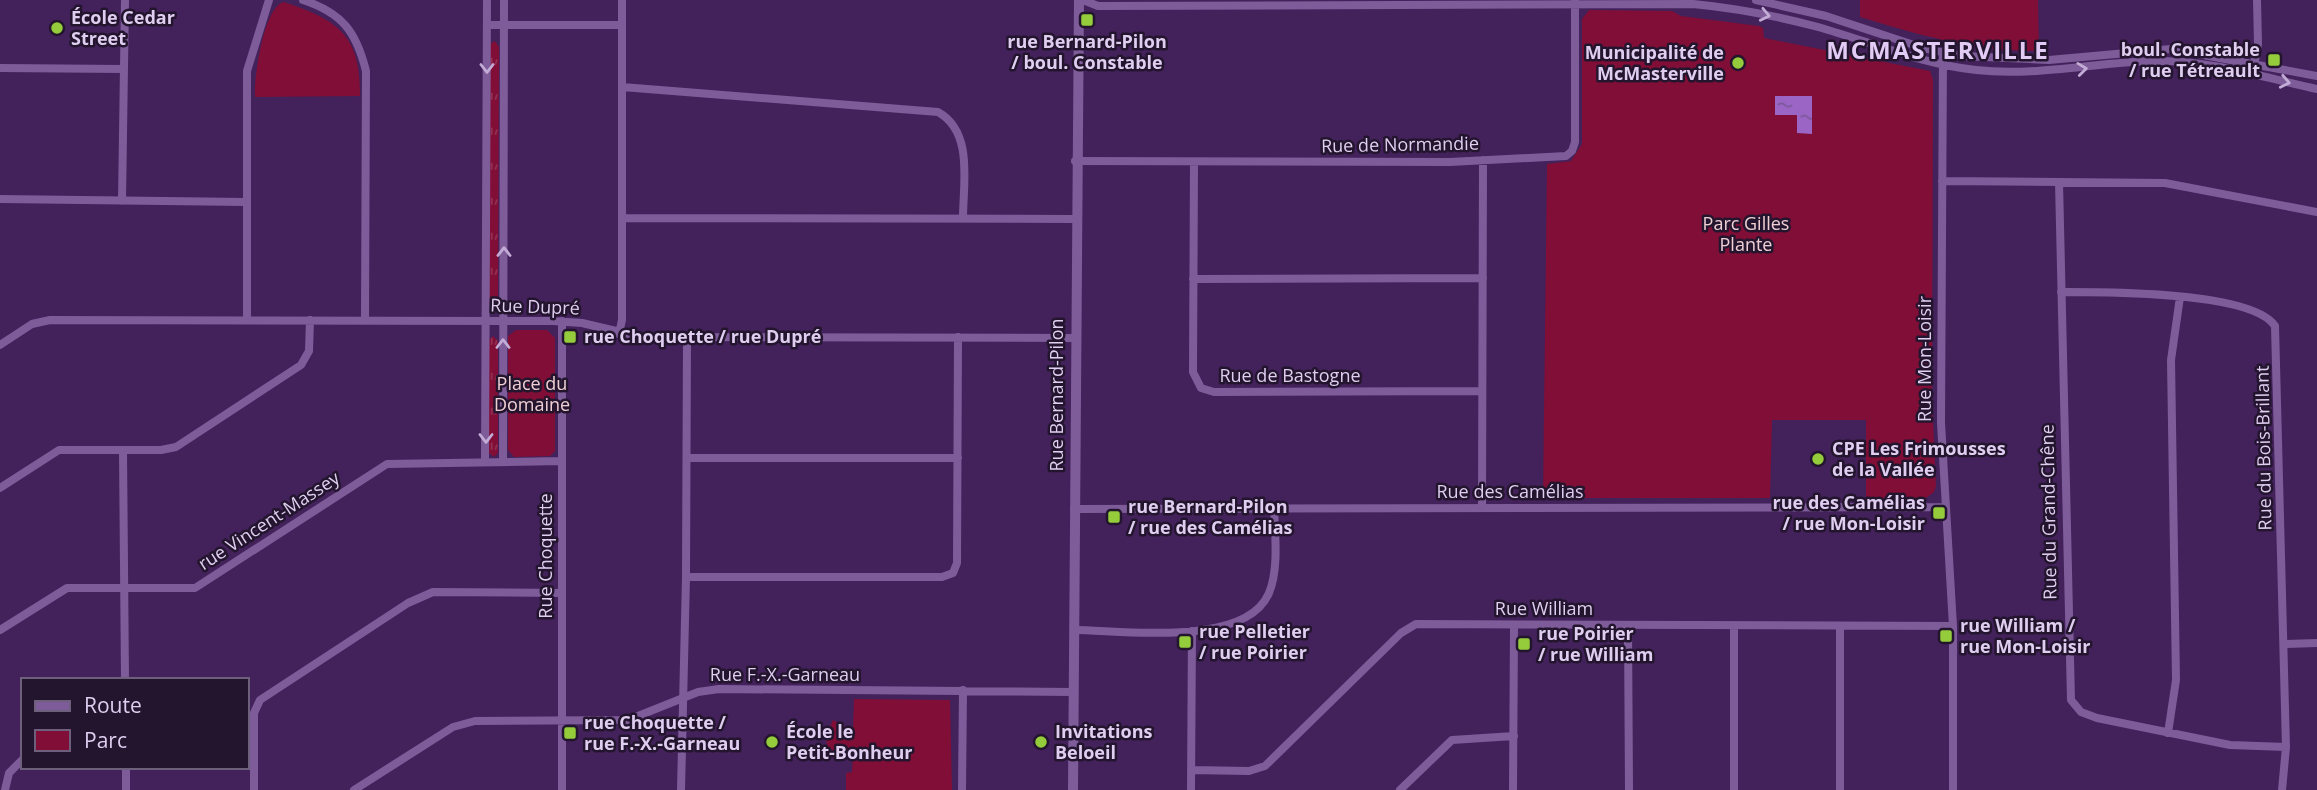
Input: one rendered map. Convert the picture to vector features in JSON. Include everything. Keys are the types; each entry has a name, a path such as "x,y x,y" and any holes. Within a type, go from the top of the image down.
{"main road":[{"name":"Rue Bernard-Pilon","path":"1073,790 1075,161 1081,0"}],"street":[{"path":"122,201 124,0"},
{"path":"247,320 247,71 269,0"},
{"path":"303,0 331,10 341,18 355,41 366,71 365,320"},
{"path":"485,462 487,0"},
{"path":"503,461 504,0"},
{"path":"619,334 622,320 622,0"},
{"path":"1081,0 1098,6 1189,3 1679,2 1760,13 1942,65 1977,70 2039,73 2161,61 2252,75 2317,89"},
{"path":"1756,0 1852,24 1942,53 1996,60 2049,60 2171,49 2317,76"},
{"path":"2252,75 2255,63 2257,0"},
{"name":"Rue de Normandie","path":"1075,161 1559,158 1572,151 1575,2"},
{"path":"487,24 622,25"},
{"path":"1848,36 1852,24"},
{"name":"Rue Mon-Loisir","path":"1942,53 1941,423 1953,626 1953,790"},
{"path":"0,68 124,69"},
{"path":"622,88 938,112 953,124 961,141 963,218"},
{"path":"1482,508 1483,160"},
{"name":"Rue de Bastogne","path":"1194,162 1193,372 1195,381 1204,390 1482,391"},
{"path":"1942,181 2175,184 2317,212"},
{"name":"Rue du Grand-Chêne","path":"2059,182 2069,692 2075,706 2085,714 2243,747 2286,747"},
{"path":"0,200 246,202"},
{"path":"622,218 1075,219"},
{"path":"1193,279 1483,278"},
{"name":"Rue du Bois-Brillant","path":"2062,292 2143,292 2180,297 2262,314 2276,329 2286,747 2282,790"},
{"path":"2168,733 2176,680 2171,353 2180,297"},
{"path":"0,488 59,450 123,451 176,447 299,367 308,354 310,320"},
{"name":"Rue Dupré","path":"0,345 32,324 45,321 503,320 562,321 637,337 1074,338"},
{"name":"Rue Choquette","path":"562,321 562,790"},
{"path":"681,790 686,577 687,337"},
{"path":"686,577 943,578 951,575 957,563 958,337"},
{"path":"123,451 125,678"},
{"path":"687,458 958,458"},
{"name":"rue Vincent-Massey","path":"0,630 64,589 195,588 384,465 562,461"},
{"name":"Rue des Camélias","path":"1074,509 1946,507"},
{"path":"1074,630 1192,631 1239,622 1253,614 1264,602 1273,576 1274,508"},
{"path":"254,790 254,713 260,700 408,603 433,592 562,593"},
{"name":"Rue William","path":"1192,771 1249,771 1265,766 1409,627 1420,624 1953,626"},
{"path":"1513,790 1514,625"},
{"path":"1629,626 1629,790"},
{"path":"1734,626 1734,790"},
{"path":"1840,626 1840,790"},
{"path":"1191,790 1192,631"},
{"path":"2284,644 2317,643"},
{"name":"Rue F.-X.-Garneau","path":"354,790 464,723 628,720 683,698 719,689 1073,692"},
{"path":"962,790 963,690"},
{"path":"1400,790 1452,740 1514,736"},
{"path":"5,790 9,773 21,761"},
{"path":"126,769 126,790"}],"green space":[{"path":"1860,0 2038,0 2039,51 1992,49 1904,30 1860,17"},
{"path":"284,2 332,23 342,32 356,58 360,96 255,97 258,59 266,29 277,6"},
{"name":"Parc Gilles Plante","path":"1589,10 1672,11 1681,16 1759,26 1763,28 1764,38 1930,71 1933,80 1932,401 1936,486 1934,492 1926,498 1866,498 1866,420 1772,420 1770,498 1543,498 1547,164 1571,161 1582,144 1582,19"},
{"path":"495,41 499,47 498,302 494,306 489,304 490,44"},
{"name":"Place du Domaine","path":"516,330 547,330 555,338 555,451 550,456 514,457 508,450 508,336"},
{"path":"493,336 498,341 498,453 494,457 488,452 489,340"},
{"path":"854,699 950,700 952,790 846,790 846,773 852,772 853,752 838,754 827,746 826,737 833,720 853,731"}],"water":[{"path":"1775,96 1812,96 1812,134 1797,133 1797,115 1775,115"}],"place":[{"name":"rue Bernard-Pilon / boul. Constable","path":"1087,20"},
{"name":"École Cedar Street","path":"57,28"},
{"name":"boul. Constable / rue Tétreault","path":"2274,60"},
{"name":"Municipalité de McMasterville","path":"1738,63"},
{"name":"rue Choquette / rue Dupré","path":"570,337"},
{"name":"CPE Les Frimousses de la Vallée","path":"1818,459"},
{"name":"rue des Camélias / rue Mon-Loisir","path":"1939,513"},
{"name":"rue Bernard-Pilon / rue des Camélias","path":"1114,517"},
{"name":"rue William / rue Mon-Loisir","path":"1946,636"},
{"name":"rue Pelletier / rue Poirier","path":"1185,642"},
{"name":"rue Poirier / rue William","path":"1524,644"},
{"name":"rue Choquette / rue F.-X.-Garneau","path":"570,733"},
{"name":"École le Petit-Bonheur","path":"772,742"},
{"name":"Invitations Beloeil","path":"1041,742"}],"district":[{"name":"MCMASTERVILLE","path":"1938,51"}]}
